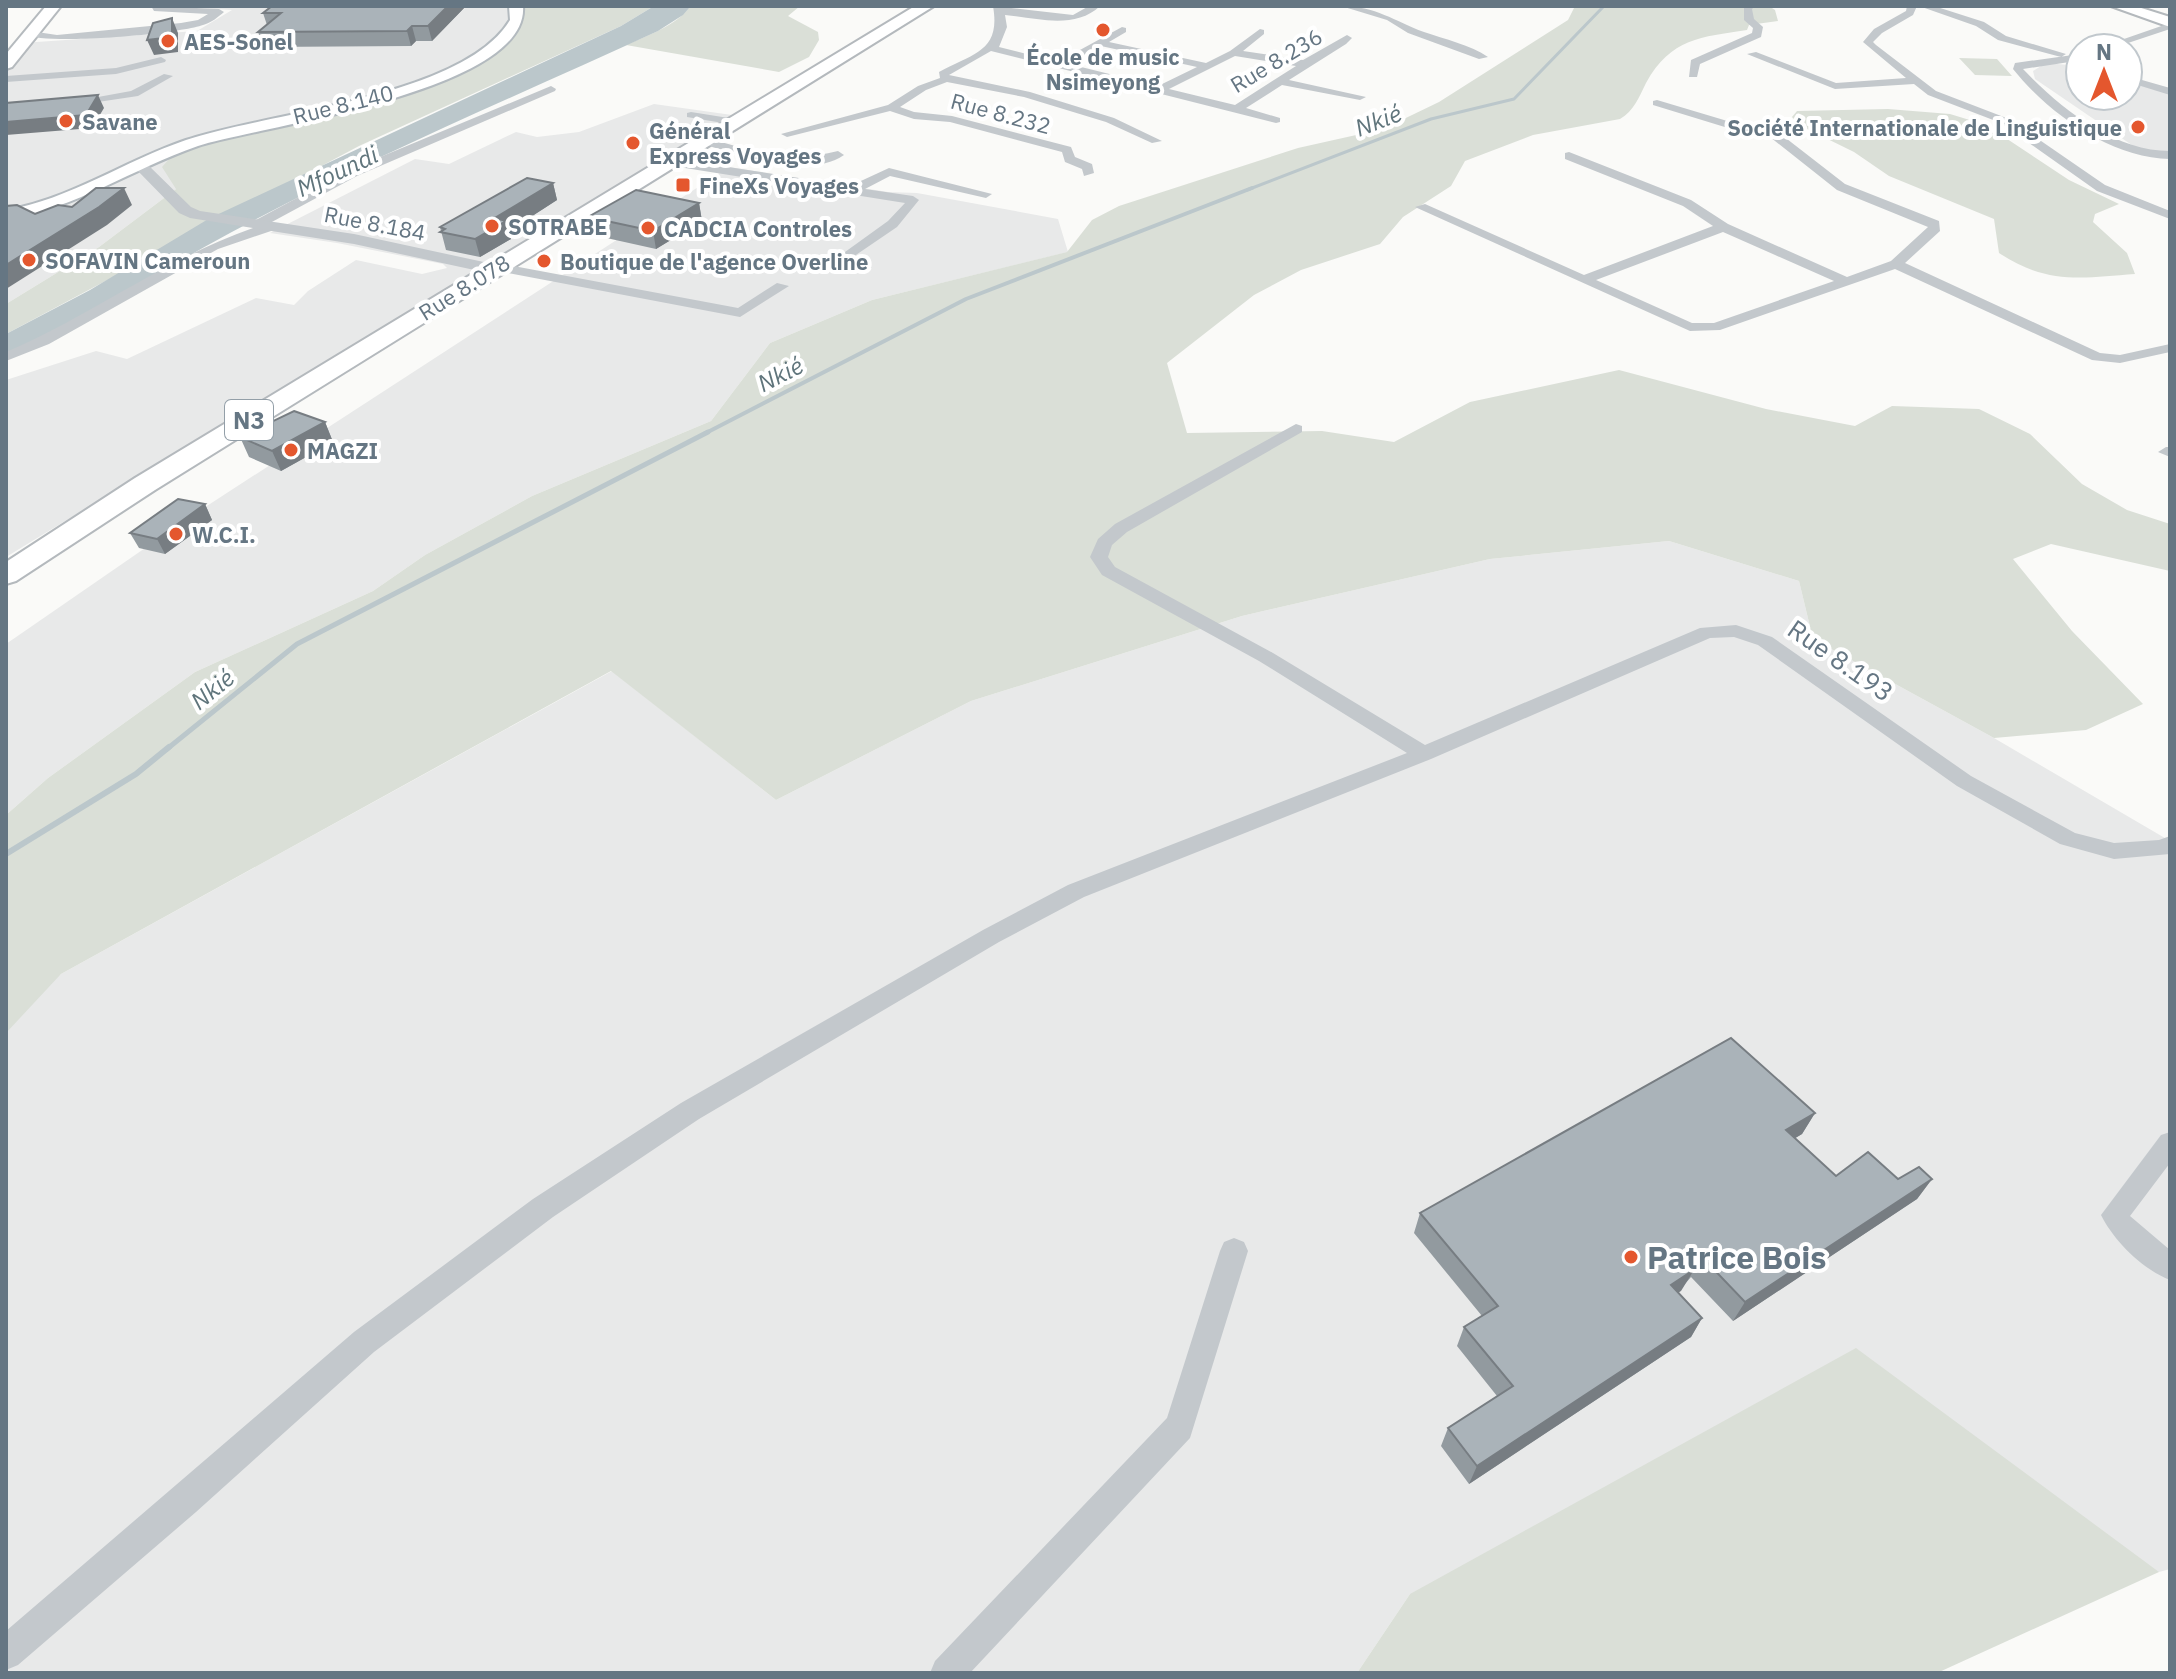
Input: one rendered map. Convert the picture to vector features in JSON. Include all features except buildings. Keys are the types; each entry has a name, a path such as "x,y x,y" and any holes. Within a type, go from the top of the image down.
{"highway":[{"name":"Rue 8.078","path":"6,575 145,484 926,6"},
{"path":"2119,6 2170,24"}],"main road":[{"path":"6,64 11,50 30,34 54,6"},
{"name":"Rue 8.140","path":"6,215 67,201 193,143 407,88 452,71 481,58 498,44 517,20 516,6"}],"street":[{"path":"1032,6 1079,18 1095,6"},
{"path":"946,79 943,74 990,48 1000,36 999,9 1048,11 1060,6"},
{"path":"1346,6 1390,18 1412,31 1483,57"},
{"path":"1693,75 1695,62 1757,35 1758,27 1749,20 1747,8 1750,6"},
{"path":"1912,6 1910,13 1878,31 1868,42 1932,93 2019,128 2101,188 2170,215"},
{"path":"1924,6 1980,24 2002,38 2064,56"},
{"path":"30,34 57,38 181,26 201,23 219,12 154,8"},
{"path":"2144,33 2170,24"},
{"path":"1060,65 1122,30"},
{"path":"1161,89 1234,53 1260,32"},
{"name":"Rue 8.236","path":"990,48 1237,109 1333,50 1347,38"},
{"path":"1101,43 1207,66"},
{"path":"1234,53 1306,64"},
{"path":"1752,54 1835,86 1915,81"},
{"path":"6,79 116,71 161,60"},
{"path":"2064,61 2026,63 2019,65 2018,69 2064,109"},
{"path":"62,104 134,94 168,76"},
{"path":"2144,78 2170,85"},
{"path":"787,134 892,107 922,88 946,79 1026,94 1110,120 1156,141"},
{"path":"1283,82 1360,97"},
{"path":"2144,84 2170,92"},
{"path":"6,357 106,308 213,246 353,173 551,89"},
{"path":"1421,207 1690,327 1703,328 1896,264 1935,228 1934,224 1841,187 1774,134 1732,126 1657,103"},
{"name":"Rue 8.232","path":"892,107 902,115 951,118 984,130 1067,150 1069,159 1088,167 1088,173"},
{"path":"1237,109 1276,120"},
{"path":"2068,112 2134,151 2170,155"},
{"path":"691,115 735,122"},
{"path":"704,141 793,161 818,162 838,155"},
{"path":"1569,156 1687,203 1723,227 1845,281"},
{"path":"670,162 913,200 896,225 865,241 850,255"},
{"name":"Rue 8.184","path":"140,165 185,210 210,218 354,239 495,268"},
{"path":"851,191 889,172 986,194"},
{"path":"1583,280 1723,227"},
{"path":"1896,264 2097,357 2120,359 2170,348"},
{"path":"495,268 740,313 782,286"},
{"path":"1296,429 1121,528 1104,543 1099,557 1108,571 1266,657 1424,754"},
{"name":"Rue 8.193","path":"6,1653 185,1501 364,1342 543,1208 690,1111 991,936 1076,891 1424,754 1707,632 1736,631 1765,641 1964,781 2068,839 2114,851 2164,848 2170,844"},
{"path":"2170,1143 2115,1215 2122,1228 2170,1267"},
{"path":"947,1673 1179,1427 1234,1251"}],"shaded area":[{"path":"516,6 517,20 481,58 176,189 99,247 6,304 6,65 22,43 197,31 232,10 198,8"},
{"path":"516,6 654,6 621,26 359,146 6,334 6,304 99,247 176,189 162,167 171,157 193,143 407,88 452,71 511,31"},
{"path":"691,6 800,6 788,16 818,32 819,40 809,57 779,72 626,45 669,24"},
{"path":"1575,6 1769,6 1775,10 1778,21 1749,25 1747,30 1701,38 1677,48 1656,68 1633,108 1620,119 1533,135 1465,161 1451,186 1403,217 1380,244 1301,270 1254,295 1167,363 1187,433 1322,431 1394,442 1470,402 1619,370 1766,409 1855,426 1892,406 1979,409 2030,434 2082,484 2127,510 2170,524 2170,571 2051,544 2013,559 2072,631 2143,704 2086,730 1994,738 1813,639 1799,581 1669,541 1490,559 1242,616 971,701 776,800 611,671 61,974 6,1033 6,815 48,778 195,672 373,591 425,555 532,496 711,421 770,343 872,300 1067,252 1092,220 1119,206 1298,148 1383,129 1439,102 1568,20"},
{"path":"1959,58 1997,59 2012,76 1975,75"},
{"name":"Société Internationale de Linguistique","path":"2046,63 2064,65 2064,99 2035,79 2033,71"},
{"name":"Société Internationale de Linguistique","path":"2144,85 2170,93 2170,155 2145,154 2083,112 2144,112"},
{"path":"654,104 732,115 6,557 6,380 96,351 127,359 256,298 294,305 308,291 356,260 422,274 447,268 443,264 337,243 270,233 415,159 449,164 516,132 537,137 579,132"},
{"path":"1888,109 1950,114 1986,125 2069,180 2119,204 2095,214 2093,222 2127,253 2135,274 2065,277 2049,275 2016,263 1999,253 1994,219 1889,176 1854,152 1799,125 1792,117 1797,111"},
{"path":"729,167 888,192 917,193 1058,219 1068,252 872,300 770,343 711,421 532,496 425,555 373,591 195,672 48,778 6,815 6,644 193,515"},
{"path":"1669,541 1799,581 1813,639 1994,738 2170,841 2170,1569 2159,1572 1410,1594 1357,1673 6,1673 6,1017 61,974 612,671 776,800 971,701 1242,616 1490,559"},
{"path":"1856,1348 2159,1572 1937,1673 1357,1673 1410,1594"}],"water":[{"name":"Mfoundi","path":"654,6 691,6 658,31 451,124 297,198 68,324 6,353 6,334 90,290 210,218 621,26"}],"waterway":[{"name":"Nkié","path":"1247,190 1431,119 1514,99 1604,6"},
{"name":"Nkié","path":"704,434 966,299 1252,188"},
{"name":"Nkié","path":"167,749 297,644 708,432"},
{"name":"Nkié","path":"6,854 136,774 169,747"}],"place":[{"name":"École de music Nsimeyong","path":"1103,30"},
{"name":"AES-Sonel","path":"168,41"},
{"name":"Savane","path":"66,121"},
{"name":"Société Internationale de Linguistique","path":"2138,127"},
{"name":"Général Express Voyages","path":"633,143"},
{"name":"FineXs Voyages","path":"683,185"},
{"name":"SOTRABE","path":"492,226"},
{"name":"CADCIA Controles","path":"648,228"},
{"name":"SOFAVIN Cameroun","path":"29,260"},
{"name":"Boutique de l'agence Overline","path":"544,261"},
{"name":"MAGZI","path":"291,450"},
{"name":"W.C.I.","path":"176,534"},
{"name":"Patrice Bois","path":"1631,1257"}]}
